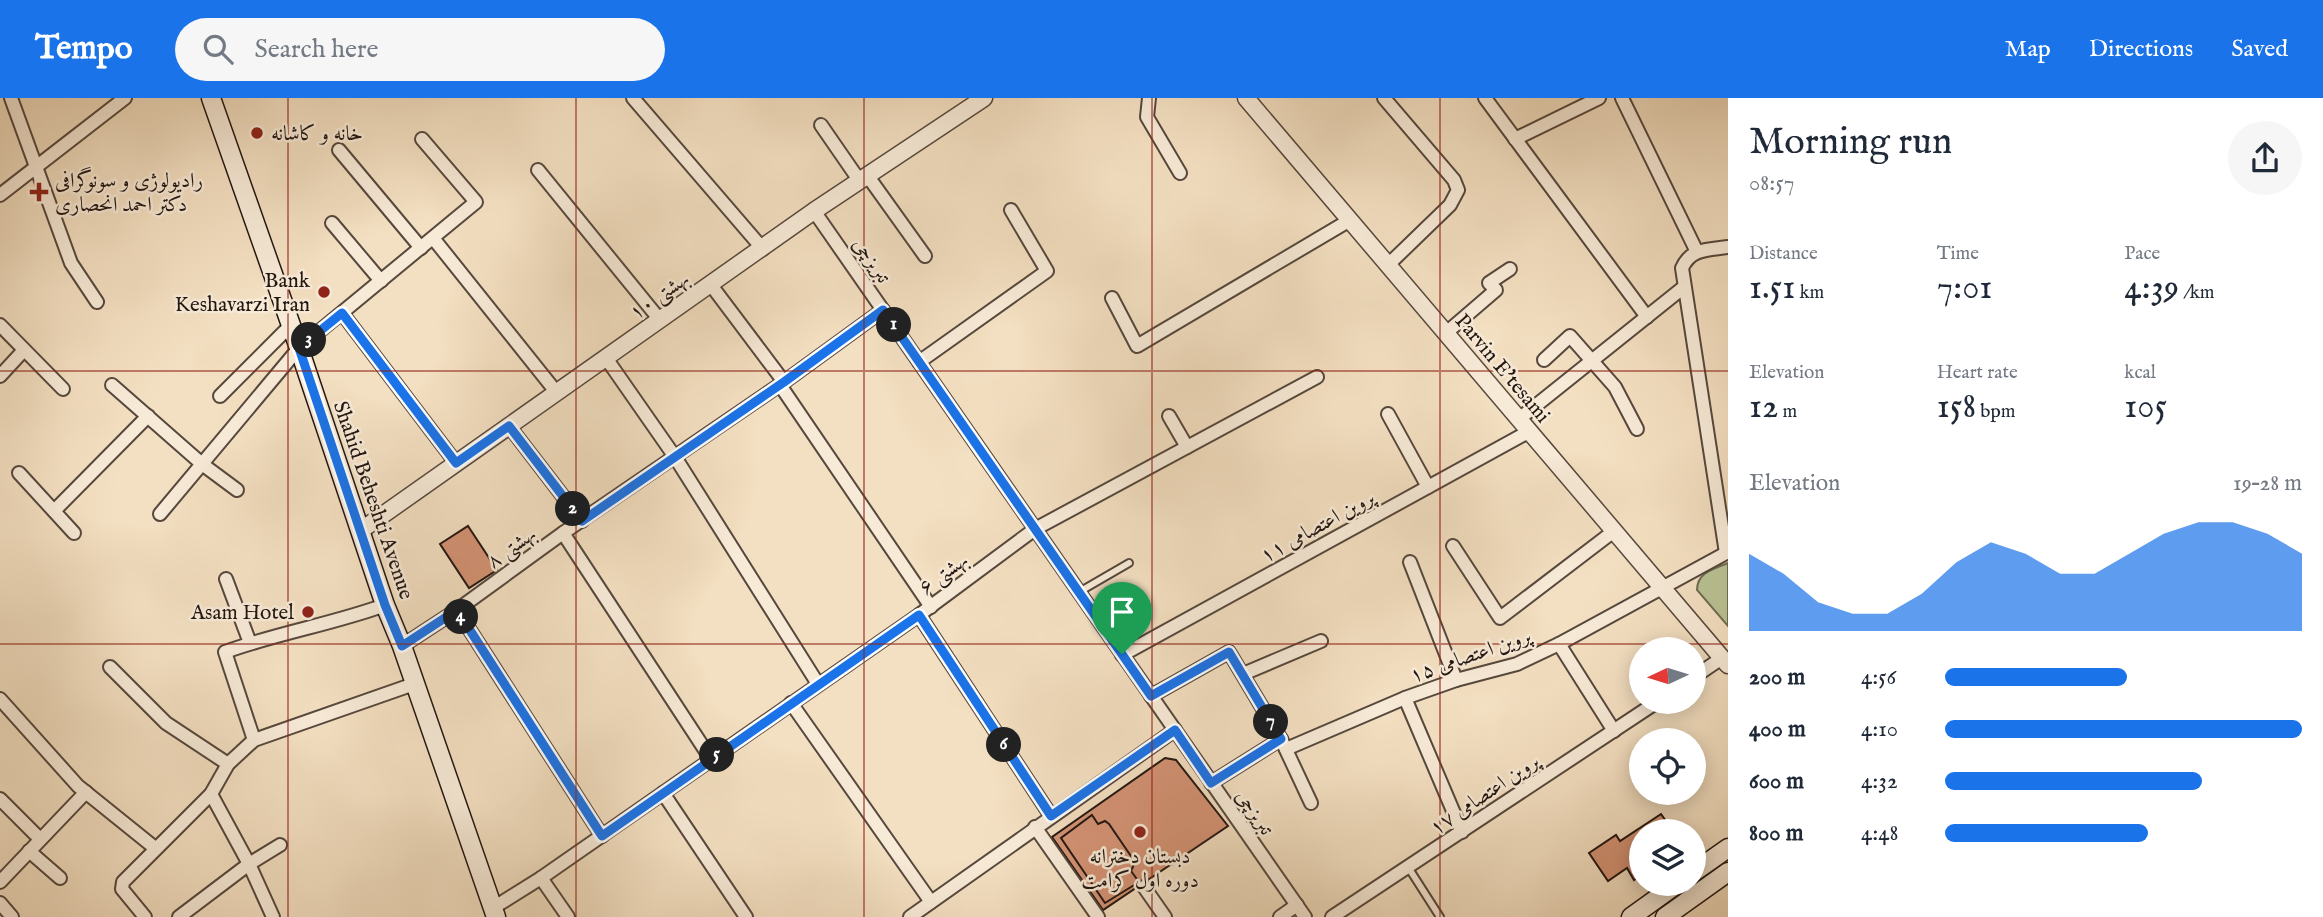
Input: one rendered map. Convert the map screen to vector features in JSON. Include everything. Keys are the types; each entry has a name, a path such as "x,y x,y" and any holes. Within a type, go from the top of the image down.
{"main road":[{"name":"Shahid Beheshti Avenue","path":"211,98 494,913"},
{"path":"1706,864 1728,848"},
{"path":"1665,917 1728,872"},
{"path":"1631,917 1660,896"}],"street":[{"path":"11,98 71,263 97,302"},
{"path":"0,195 125,98"},
{"path":"633,98 763,248"},
{"name":"بهشتی ۱۰","path":"360,531 814,211 984,98"},
{"path":"1149,98 1147,117 1180,173"},
{"path":"1384,98 1454,180 1458,190 1450,205 1388,265"},
{"path":"1485,98 1647,317"},
{"path":"1515,139 1599,98"},
{"path":"1622,98 1697,252"},
{"name":"Parvin E'tesami","path":"1250,99 1725,662"},
{"path":"821,125 925,256"},
{"path":"160,514 299,348 476,202 422,139"},
{"path":"339,150 421,248"},
{"path":"538,170 660,320"},
{"path":"919,362 1047,271 1011,210"},
{"name":"تبریزچی","path":"814,211 1306,917"},
{"path":"1112,298 1137,346 1350,220"},
{"path":"332,223 381,281"},
{"path":"433,238 557,393"},
{"path":"1727,552 1682,268 1687,258 1697,252 1728,247"},
{"path":"1446,333 1496,290 1489,283 1510,269"},
{"path":"711,285 782,383 931,607"},
{"name":"پروین اعتصامی ۱۱","path":"1122,654 1428,487 1524,425 1592,360 1684,287"},
{"name":"بهشتی ۸","path":"402,646 883,310"},
{"path":"342,313 456,463"},
{"path":"0,325 63,388"},
{"path":"220,396 291,325"},
{"path":"1544,360 1570,336 1615,387 1637,429"},
{"path":"0,376 24,349"},
{"path":"606,358 675,457 818,684"},
{"name":"بهشتی ۶","path":"494,913 710,759 931,607 1035,530 1317,377"},
{"path":"112,385 202,464 237,490"},
{"path":"1388,414 1428,487"},
{"path":"54,511 148,416"},
{"path":"1169,416 1187,447"},
{"path":"509,426 582,521"},
{"path":"19,473 74,533"},
{"path":"1452,546 1500,618 1614,531"},
{"path":"563,533 710,759"},
{"name":"پروین اعتصامی ۱۵","path":"1211,783 1283,744 1456,680 1517,664 1727,552"},
{"path":"1410,562 1456,680"},
{"path":"226,579 250,643"},
{"path":"254,740 225,652 385,605"},
{"path":"457,610 602,836"},
{"path":"919,615 1051,816"},
{"path":"1243,674 1321,641"},
{"path":"1559,643 1614,731"},
{"path":"1151,696 1229,652 1283,744 1311,803"},
{"path":"1706,671 1725,662"},
{"path":"110,667 166,723 228,764"},
{"path":"142,916 122,885 155,848 211,794 228,764 254,740 415,684"},
{"path":"1405,698 1462,832"},
{"path":"0,699 86,792 155,848"},
{"path":"791,703 930,902"},
{"name":"پروین اعتصامی ۱۷","path":"1332,917 1639,714"},
{"path":"910,917 1175,730"},
{"path":"0,882 86,792"},
{"path":"663,793 746,917"},
{"path":"211,794 249,864 273,917"},
{"path":"0,799 40,839"},
{"path":"1035,827 1098,917"},
{"path":"179,917 249,864 280,845"},
{"path":"29,851 60,878"},
{"path":"541,878 568,917"},
{"path":"1144,887 1165,917"},
{"path":"0,903 12,917"},
{"path":"1280,917 1297,905"}],"lane":[{"path":"1079,592 1129,563"},
{"path":"1408,867 1440,917"}],"green space":[{"path":"1728,563 1728,626 1697,590 1703,575"}],"building":[{"path":"468,526 497,570 469,588 440,544"},
{"name":"دبستان دخترانه دوره اول کرامت","path":"1165,758 1176,760 1228,826 1103,910 1052,837"},
{"path":"1092,815 1098,824 1105,821 1109,824 1135,862 1131,871 1139,882 1105,903 1061,838"},
{"path":"1616,835 1620,841 1629,835 1629,871 1627,868 1608,881 1589,853"}],"place":[{"name":"خانه و کاشانه","path":"257,133"},
{"name":"رادیولوژی و سونوگرافی دکتر احمد انحصاری","path":"39,192"},
{"name":"Bank Keshavarzi Iran","path":"324,292"},
{"name":"Asam Hotel","path":"308,612"},
{"name":"دبستان دخترانه دوره اول کرامت","path":"1140,832"}],"route":[{"path":"883,310 1122,654 1151,696 1229,652 1281,739 1211,783 1175,730 1051,816 919,615 602,836 457,610 402,646 385,605 299,348 342,313 456,463 509,426 582,521 784,382 883,310"}]}
